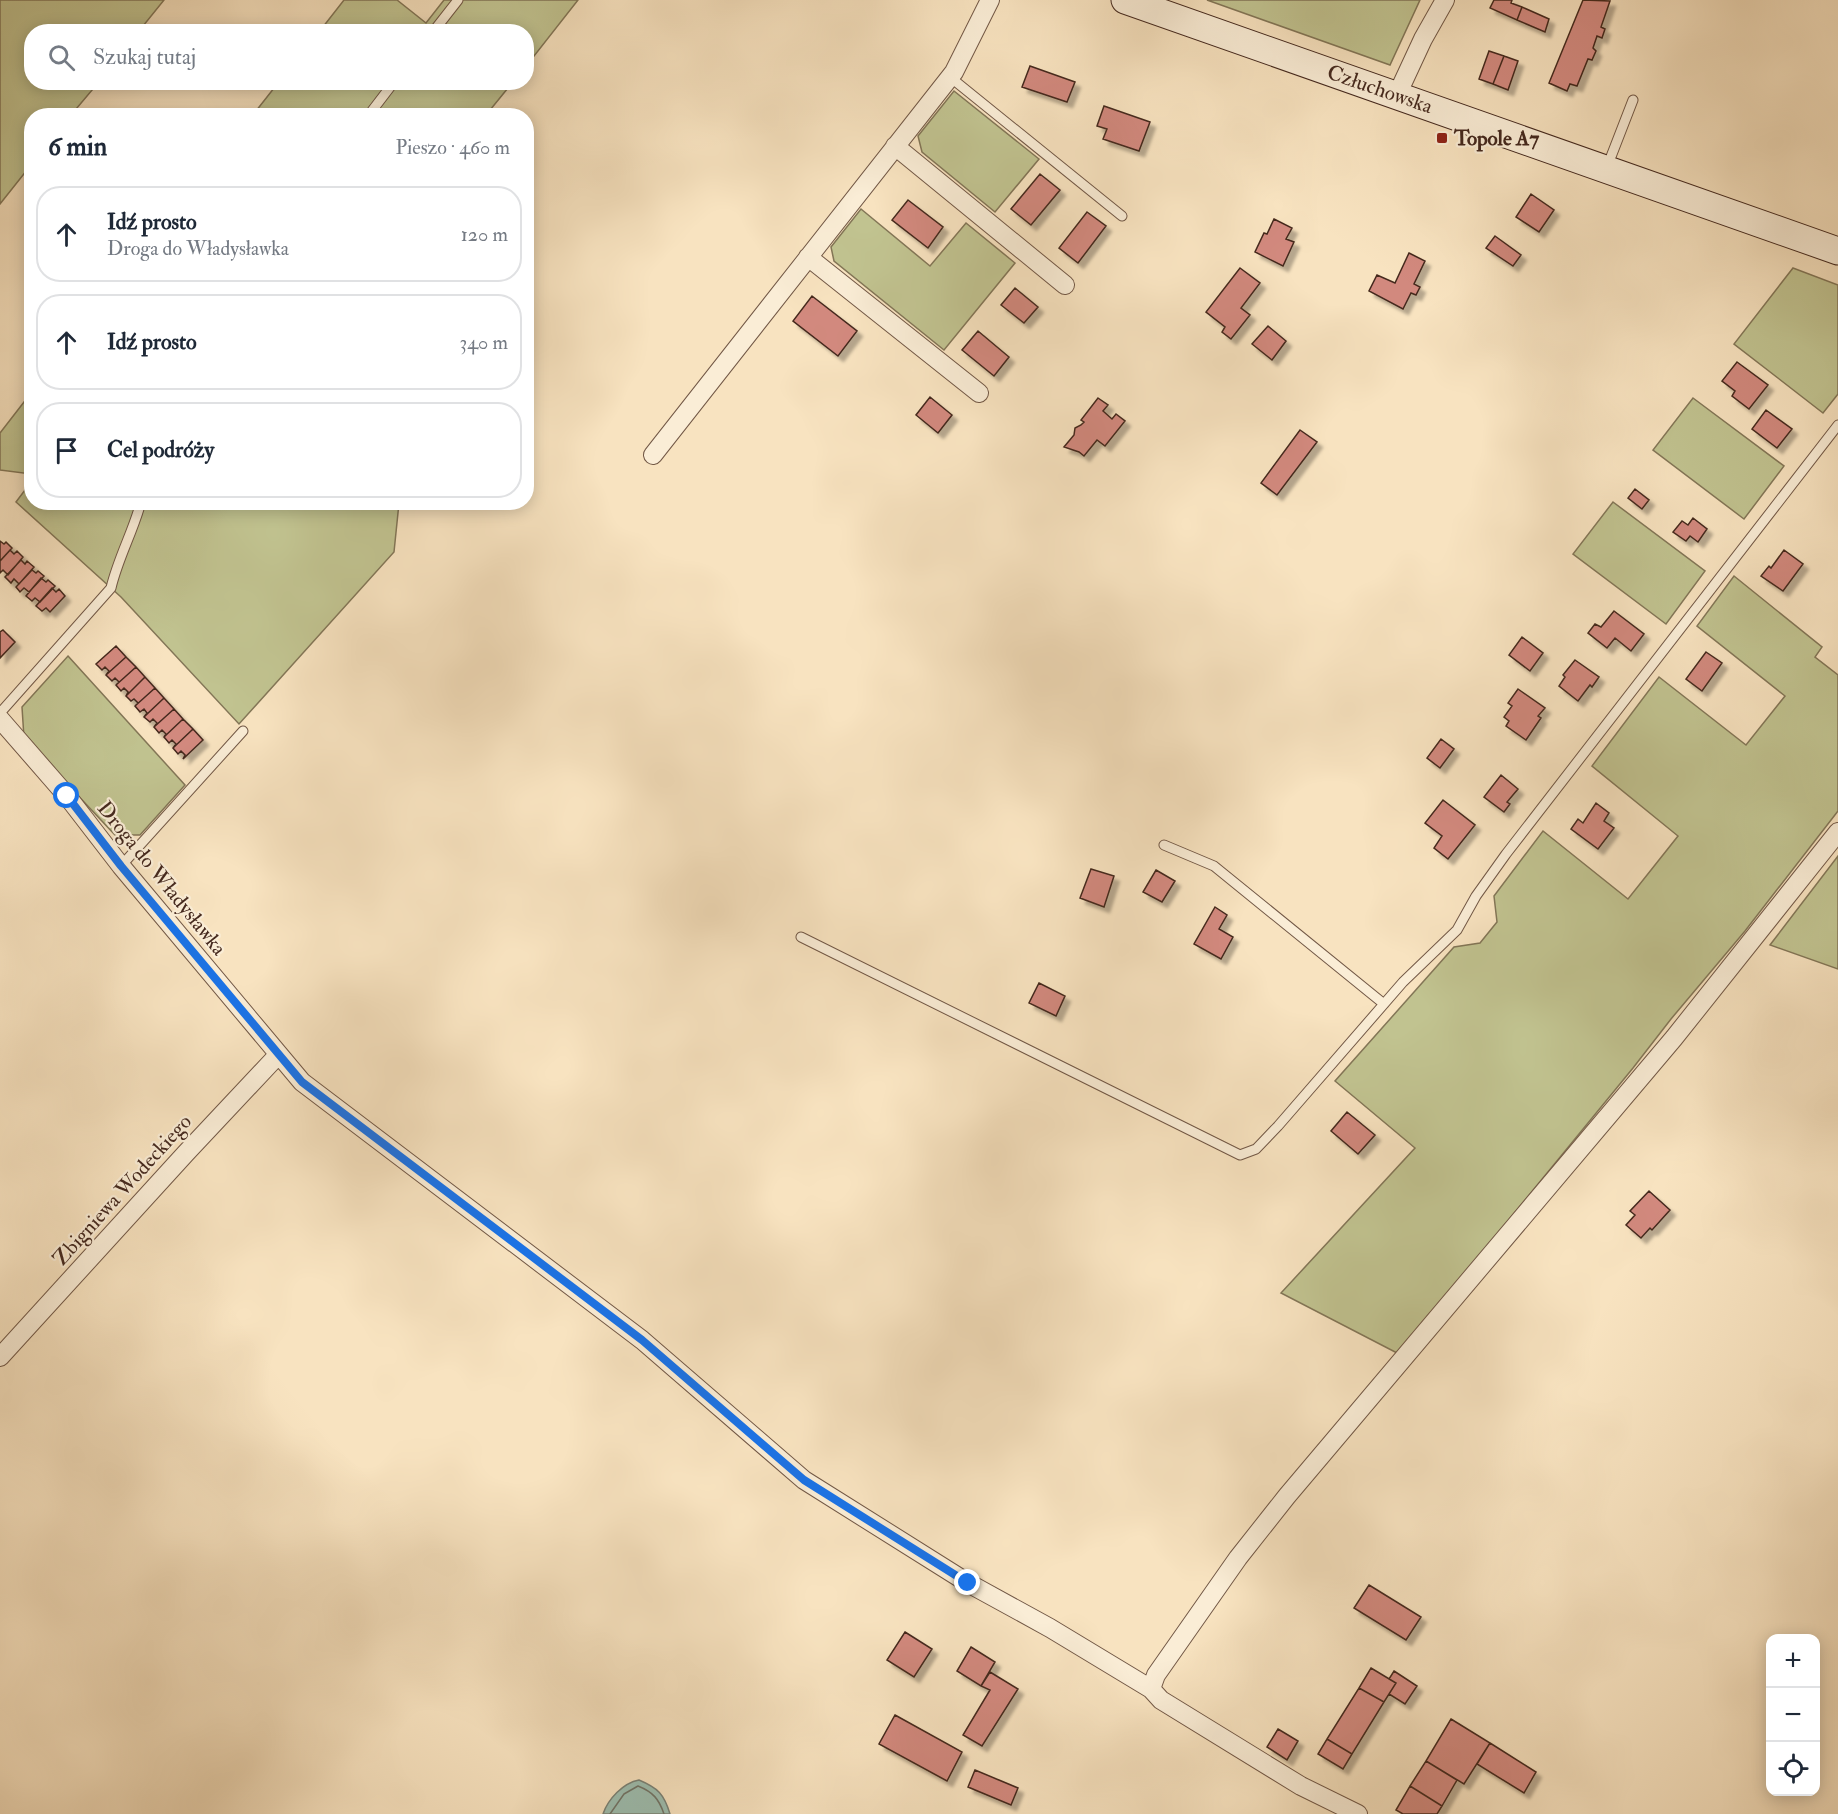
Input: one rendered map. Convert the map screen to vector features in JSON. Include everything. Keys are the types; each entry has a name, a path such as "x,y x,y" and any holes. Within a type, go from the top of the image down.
{"main road":[{"name":"Człuchowska","path":"1125,0 1838,251"}],"street":[{"path":"654,455 950,77 990,0"},
{"path":"1397,94 1423,39 1445,0"},
{"path":"895,146 1065,285"},
{"path":"808,257 979,393"},
{"name":"Droga do Władysławka","path":"0,719 67,796 121,866 302,1082 642,1340 804,1480 968,1583 1050,1628 1151,1689 1161,1700 1301,1786 1358,1814"},
{"path":"1151,1689 1156,1675 1238,1558 1287,1496 1674,1038 1838,832"},
{"name":"Zbigniewa Wodeckiego","path":"0,1357 278,1055"}],"lane":[{"path":"440,24 458,0"},
{"path":"950,77 1122,216"},
{"path":"374,108 388,90"},
{"path":"1606,169 1633,100"},
{"path":"801,937 1240,1155 1256,1149 1403,982 1457,930 1476,896 1506,854 1838,425"},
{"path":"0,713 111,588 139,510"},
{"path":"121,866 243,731"},
{"path":"1164,845 1214,866 1384,1004"}],"green space":[{"path":"0,0 164,0 145,24 24,24 24,90 92,90 77,108 24,108 24,174 0,204"},
{"path":"344,0 397,0 426,23 444,0 578,0 534,56 534,24 325,24"},
{"path":"1207,0 1420,0 1390,65"},
{"path":"272,90 506,90 492,108 258,108"},
{"path":"954,91 1039,159 995,212 922,152 918,136"},
{"path":"861,209 930,266 966,223 1015,263 944,350 834,261 831,247"},
{"path":"1793,268 1838,285 1838,394 1823,413 1734,344"},
{"path":"1693,398 1784,466 1744,519 1653,450"},
{"path":"24,402 24,473 0,470 0,433"},
{"path":"24,491 24,509 16,502"},
{"path":"1613,502 1705,571 1666,624 1573,554"},
{"path":"25,510 398,510 394,552 239,724 121,597"},
{"path":"1734,576 1822,647 1815,657 1838,675 1838,811 1745,931 1399,1354 1281,1293 1415,1148 1335,1081 1454,947 1480,943 1497,922 1494,896 1543,831 1628,899 1678,836 1592,766 1659,677 1746,745 1785,696 1697,626"},
{"path":"68,656 185,785 140,835 115,835 24,738 22,707"},
{"path":"1838,856 1838,969 1770,945"}],"water":[{"path":"639,1780 659,1793 670,1814 603,1814 617,1792 627,1784"}],"building":[{"path":"1494,0 1512,0 1511,3 1522,7 1517,20 1490,8"},
{"path":"1583,0 1610,1 1601,27 1605,29 1602,38 1597,36 1593,48 1596,51 1592,60 1588,59 1577,86 1570,84 1567,91 1549,83"},
{"path":"1522,7 1549,19 1545,32 1517,20"},
{"path":"1489,51 1504,56 1493,84 1479,79"},
{"path":"1504,56 1518,61 1508,90 1493,84"},
{"path":"1030,66 1075,82 1067,102 1022,87"},
{"path":"1104,106 1150,122 1139,151 1103,139 1107,129 1097,126"},
{"path":"1040,174 1060,190 1031,225 1011,209"},
{"path":"1531,194 1554,210 1539,232 1516,217"},
{"path":"908,200 943,227 928,248 892,220"},
{"path":"1087,212 1106,226 1078,263 1059,248"},
{"path":"1274,219 1292,228 1286,239 1294,242 1283,266 1255,252"},
{"path":"1495,236 1521,255 1513,266 1486,248"},
{"path":"1409,253 1425,261 1414,284 1420,287 1416,295 1411,293 1403,309 1369,291 1377,275 1395,283"},
{"path":"1240,268 1260,283 1241,308 1250,315 1231,339 1222,332 1225,327 1206,312"},
{"path":"1015,288 1038,307 1024,323 1001,305"},
{"path":"812,296 857,331 838,356 793,321"},
{"path":"1268,326 1286,341 1272,360 1252,344"},
{"path":"978,331 1009,357 994,376 962,350"},
{"path":"1737,362 1768,385 1749,409 1732,396 1735,391 1722,381"},
{"path":"930,397 952,415 938,433 916,415"},
{"path":"1098,398 1108,405 1103,411 1112,419 1116,414 1125,421 1105,446 1097,440 1084,456 1064,447 1074,435 1075,428 1084,422 1081,420"},
{"path":"1766,410 1792,429 1777,448 1752,429"},
{"path":"1300,430 1317,442 1277,495 1261,483"},
{"path":"1635,489 1649,500 1642,509 1628,498"},
{"path":"1693,518 1707,529 1698,542 1690,536 1686,541 1673,532 1682,521 1688,525"},
{"path":"0,541 4,544 6,542 12,548 0,561"},
{"path":"10,550 14,554 17,551 23,557 8,575 3,570 0,573 0,561"},
{"path":"1784,550 1803,564 1783,591 1761,576 1769,566 1771,568"},
{"path":"21,560 25,564 27,561 34,567 19,584 14,579 11,583 5,577"},
{"path":"32,570 44,576 29,592 24,588 20,592 16,587"},
{"path":"41,578 55,586 40,602 35,598 32,601 26,596"},
{"path":"52,588 56,592 59,589 65,596 50,612 46,608 42,611 36,606"},
{"path":"1614,611 1644,634 1631,651 1615,638 1607,648 1588,633 1595,624 1601,627"},
{"path":"3,630 15,642 0,658 0,632"},
{"path":"1522,637 1543,653 1530,671 1509,655"},
{"path":"116,646 126,657 106,675 109,671 105,667 102,670 96,664"},
{"path":"1706,652 1722,663 1702,691 1686,679"},
{"path":"126,657 136,667 116,685 119,682 115,678 112,681 106,675"},
{"path":"1575,660 1599,677 1578,701 1559,686 1565,677 1563,675"},
{"path":"136,667 145,677 126,696 128,692 124,688 121,691 116,685"},
{"path":"145,677 155,688 135,706 138,703 126,696"},
{"path":"155,688 164,698 144,717 147,713 144,709 140,712 135,706"},
{"path":"1518,689 1545,708 1538,716 1541,718 1526,740 1506,726 1509,721 1504,717 1512,706 1508,703"},
{"path":"164,698 174,709 154,727 157,723 153,719 150,722 144,717"},
{"path":"174,709 183,719 164,737 166,734 162,730 159,733 154,727"},
{"path":"183,719 193,729 173,748 176,744 172,740 169,743 164,737"},
{"path":"193,729 203,740 183,759 185,755 181,751 178,754 173,748"},
{"path":"1441,739 1454,749 1440,768 1427,758"},
{"path":"1501,775 1518,789 1507,802 1510,804 1504,812 1484,797"},
{"path":"1443,800 1475,825 1448,859 1434,848 1442,836 1425,823"},
{"path":"1596,803 1609,813 1604,821 1614,828 1598,849 1571,829 1578,819 1583,823"},
{"path":"1091,869 1114,876 1104,907 1080,898"},
{"path":"1156,870 1175,881 1162,902 1143,892"},
{"path":"1215,907 1227,915 1219,929 1233,937 1221,959 1194,944"},
{"path":"1039,983 1065,996 1056,1016 1029,1003"},
{"path":"1347,1112 1375,1135 1358,1154 1331,1131"},
{"path":"1649,1191 1670,1210 1652,1230 1650,1228 1641,1238 1626,1225 1635,1215 1630,1211"},
{"path":"1369,1585 1421,1617 1406,1640 1354,1608"},
{"path":"905,1632 932,1649 914,1677 887,1660"},
{"path":"971,1647 995,1662 981,1686 957,1671"},
{"path":"1371,1668 1396,1683 1384,1702 1359,1688"},
{"path":"1394,1671 1417,1686 1405,1704 1389,1694 1396,1683 1389,1679"},
{"path":"990,1672 1018,1689 982,1746 963,1735 990,1690 981,1686"},
{"path":"1359,1688 1384,1702 1352,1754 1327,1739"},
{"path":"895,1715 962,1752 947,1781 879,1744"},
{"path":"1451,1719 1490,1743 1464,1784 1426,1761"},
{"path":"1278,1729 1298,1741 1287,1760 1267,1747"},
{"path":"1327,1739 1352,1754 1343,1769 1318,1754"},
{"path":"1490,1743 1536,1772 1524,1793 1477,1764"},
{"path":"1426,1761 1457,1780 1442,1806 1410,1786"},
{"path":"975,1770 1018,1788 1011,1805 968,1787"},
{"path":"1410,1786 1442,1806 1437,1814 1403,1814 1396,1810"}],"place":[{"name":"Topole A7","path":"1442,138"}],"route":[{"path":"67,796 121,866 302,1082 642,1340 804,1480 968,1583"}]}
